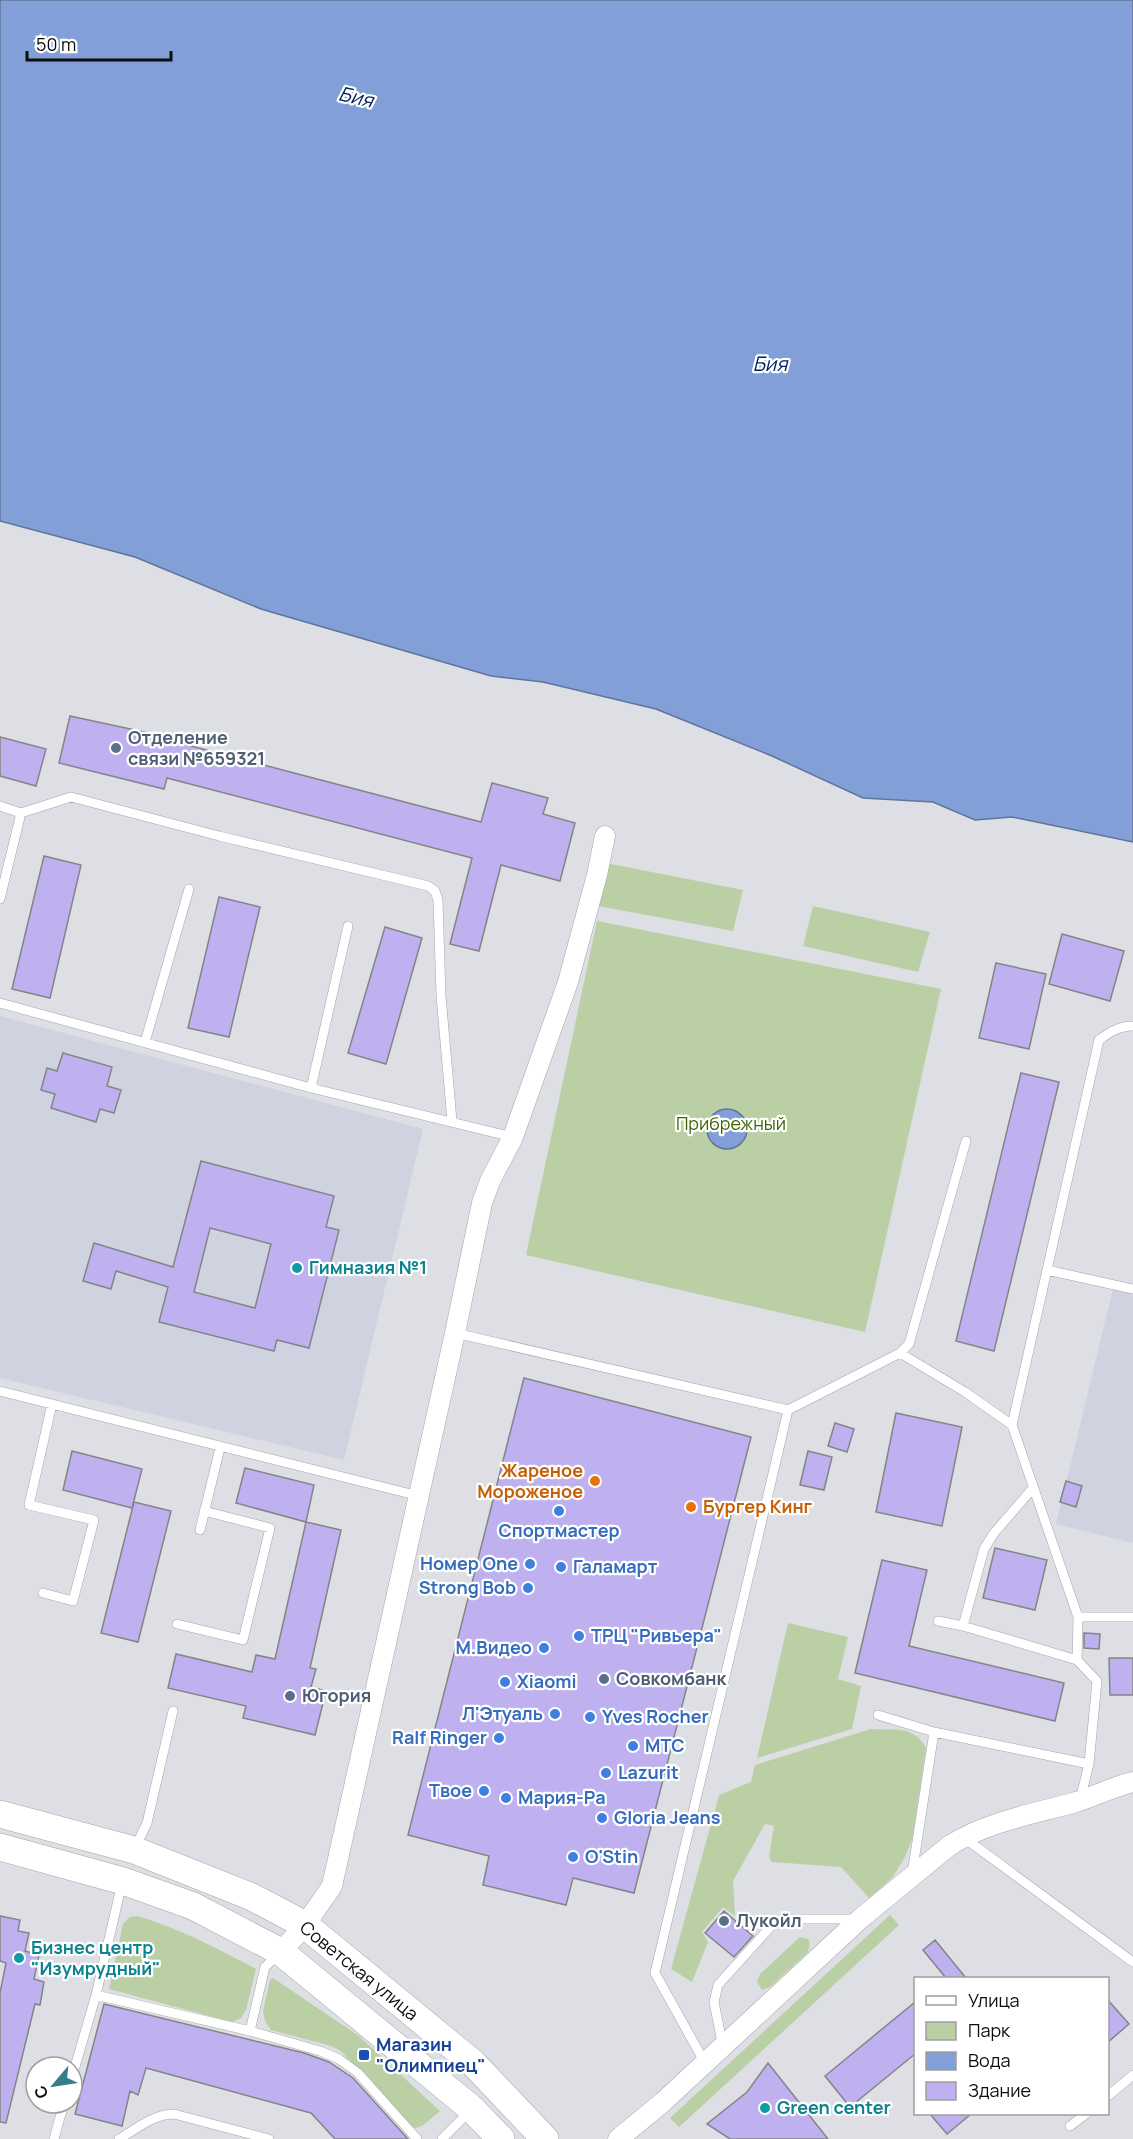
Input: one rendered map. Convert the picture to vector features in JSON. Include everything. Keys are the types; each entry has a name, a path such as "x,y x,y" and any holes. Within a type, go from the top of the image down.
{"main road":[{"name":"Советская улица","path":"0,1814 134,1850 252,1897 304,1925 473,2064 546,2139"},
{"name":"Советская улица","path":"0,1847 123,1881 193,1906 281,1952 472,2109 501,2139"},
{"path":"123,1881 134,1850"}],"street":[{"path":"281,1952 332,1887 482,1203 490,1181 513,1137 568,982 597,875 605,836"},
{"path":"618,2139 663,2102 860,1918 949,1846 963,1837 984,1829 1133,1782"}],"lane":[{"path":"0,806 21,813 71,797 219,836 428,886 435,891 438,900 441,996 452,1121"},
{"path":"0,899 21,813"},
{"path":"145,1042 189,889"},
{"path":"311,1088 348,926"},
{"path":"0,1004 311,1088 513,1137"},
{"path":"1077,1660 1078,1617 1012,1425 1099,1040 1110,1031 1123,1026 1133,1026"},
{"path":"455,1333 788,1410 900,1353 909,1344 966,1141"},
{"path":"1047,1270 1133,1289"},
{"path":"900,1353 965,1392 1012,1425"},
{"path":"0,1391 220,1448 419,1496"},
{"path":"43,1593 73,1601 94,1520 29,1505 52,1404"},
{"path":"705,2063 655,1973 788,1410"},
{"path":"200,1530 220,1448"},
{"path":"963,1626 984,1549 1000,1525 1033,1488"},
{"path":"177,1624 243,1640 270,1528 204,1511"},
{"path":"1078,1617 1133,1617"},
{"path":"938,1621 963,1626 1077,1660 1097,1681 1089,1764 1080,1800"},
{"path":"134,1850 147,1822 173,1712"},
{"path":"878,1714 934,1732 1089,1764"},
{"path":"912,1876 934,1732"},
{"path":"963,1837 1133,1962"},
{"path":"78,2055 96,1995 123,1881"},
{"path":"723,2047 714,2002 718,1985 773,1924 786,1919 860,1918"},
{"path":"250,2031 265,1967 281,1952"},
{"path":"96,1995 320,2050 339,2059 358,2073 417,2139"},
{"path":"1109,2094 1133,2075"},
{"path":"442,2139 472,2109"},
{"path":"119,2139 157,2117 174,2114 269,2139"},
{"path":"57,2138 62,2115"},
{"path":"1070,2126 1085,2115"}],"shaded area":[{"path":"0,1016 423,1129 344,1460 0,1378"},
{"path":"1113,1289 1133,1294 1133,1543 1056,1524"}],"green space":[{"path":"606,863 743,890 733,931 598,906"},
{"path":"813,906 930,932 918,972 803,946"},
{"name":"Прибрежный","path":"597,921 941,989 865,1332 526,1255"},
{"path":"788,1623 848,1637 838,1679 861,1686 852,1729 757,1758"},
{"path":"871,1729 895,1729 909,1732 916,1735 926,1748 912,1840 892,1878 869,1898 841,1867 772,1862 769,1857 774,1826 765,1824 733,1881 735,1916 723,1907 702,1932 708,1942 692,1982 671,1969 719,1795 751,1782 755,1765"},
{"path":"890,1915 899,1925 679,2127 670,2118"},
{"path":"138,1916 198,1939 256,1969 246,2010 241,2018 232,2022 109,1989 123,1924 130,1917"},
{"path":"800,1937 808,1939 810,1944 808,1952 770,1987 762,1990 757,1982 760,1974"},
{"path":"273,1978 359,2036 440,2111 422,2126 415,2128 341,2051 331,2046 271,2030 265,2021 263,2011 270,1980"}],"water":[{"name":"Бия","path":"0,0 1133,0 1133,842 1012,817 975,820 933,802 863,798 772,756 656,709 543,682 491,676 261,609 135,557 0,521"},
{"path":"727,1109 741,1115 747,1129 741,1143 727,1149 713,1143 707,1129 713,1115"}],"building":[{"path":"70,716 177,739 176,742 481,822 492,783 548,798 543,814 575,823 560,881 501,865 479,951 450,944 472,858 167,778 164,789 59,763"},
{"path":"0,737 46,749 36,786 0,776"},
{"path":"44,856 81,865 50,998 12,989"},
{"path":"219,897 260,907 229,1037 188,1028"},
{"path":"385,927 422,938 386,1064 348,1053"},
{"path":"1062,934 1124,951 1110,1001 1049,984"},
{"path":"996,963 1046,974 1029,1049 979,1038"},
{"path":"63,1053 112,1067 107,1086 121,1090 114,1113 100,1109 96,1122 51,1108 55,1094 41,1090 47,1068 57,1071"},
{"path":"1021,1073 1059,1082 994,1351 956,1341"},
{"name":"Гимназия №1","path":"201,1161 334,1196 326,1227 339,1230 309,1348 277,1340 274,1351 159,1322 168,1287 116,1271 111,1289 83,1281 94,1243 173,1267","holes":["210,1228 271,1244 255,1308 194,1292"]},
{"name":"ТРЦ \"Ривьера\"","path":"524,1378 751,1437 634,1893 573,1878 566,1905 483,1885 489,1856 408,1835"},
{"path":"896,1413 962,1427 942,1526 876,1512"},
{"path":"835,1423 854,1429 847,1452 828,1446"},
{"path":"72,1451 142,1469 132,1508 63,1490"},
{"path":"808,1451 832,1457 824,1490 800,1485"},
{"path":"245,1468 314,1485 306,1522 236,1503"},
{"path":"1066,1481 1082,1486 1076,1507 1060,1502"},
{"path":"134,1502 171,1511 138,1642 101,1633"},
{"path":"306,1522 341,1530 310,1668 316,1669 311,1687 326,1691 315,1735 243,1718 246,1706 168,1688 176,1654 252,1672 256,1655 275,1659"},
{"path":"995,1548 1047,1560 1035,1610 983,1598"},
{"path":"882,1560 927,1570 909,1646 1064,1683 1055,1721 855,1673"},
{"path":"1084,1633 1100,1634 1099,1649 1084,1648"},
{"path":"1109,1658 1133,1658 1133,1695 1110,1695"},
{"path":"724,1911 753,1936 734,1957 705,1933"},
{"path":"0,1916 20,1920 18,1931 29,1933 25,1951 39,1955 34,1979 44,1982 40,2005 35,2004 6,2123 0,2122 0,1993 6,1963 0,1961"},
{"path":"935,1940 965,1977 945,1977 923,1950"},
{"path":"1109,2001 1129,2024 1109,2041"},
{"path":"914,2003 914,2055 850,2107 825,2076"},
{"path":"104,2004 304,2053 329,2062 353,2078 408,2139 335,2139 311,2113 146,2068 138,2095 130,2091 122,2126 79,2115 84,2115 84,2080"},
{"name":"Green center","path":"768,2063 828,2139 730,2139 707,2124 747,2092"},
{"path":"931,2115 970,2115 947,2134"}],"place":[{"name":"Отделение связи №659321","path":"116,748"},
{"name":"Гимназия №1","path":"297,1268"},
{"name":"Жареное Мороженое","path":"595,1481"},
{"name":"Бургер Кинг","path":"691,1507"},
{"name":"Спортмастер","path":"559,1511"},
{"name":"Номер One","path":"530,1564"},
{"name":"Галамарт","path":"561,1567"},
{"name":"Strong Bob","path":"528,1588"},
{"name":"ТРЦ \"Ривьера\"","path":"579,1636"},
{"name":"М.Видео","path":"544,1648"},
{"name":"Совкомбанк","path":"604,1679"},
{"name":"Xiaomi","path":"505,1682"},
{"name":"Югория","path":"290,1696"},
{"name":"Л'Этуаль","path":"555,1714"},
{"name":"Yves Rocher","path":"590,1717"},
{"name":"Ralf Ringer","path":"499,1738"},
{"name":"МТС","path":"633,1746"},
{"name":"Lazurit","path":"606,1773"},
{"name":"Твое","path":"484,1791"},
{"name":"Мария-Ра","path":"506,1798"},
{"name":"Gloria Jeans","path":"602,1818"},
{"name":"O'Stin","path":"573,1857"},
{"name":"Лукойл","path":"724,1921"},
{"name":"Бизнес центр \"Изумрудный\"","path":"19,1958"},
{"name":"Магазин \"Олимпиец\"","path":"364,2055"},
{"name":"Green center","path":"765,2108"}]}
